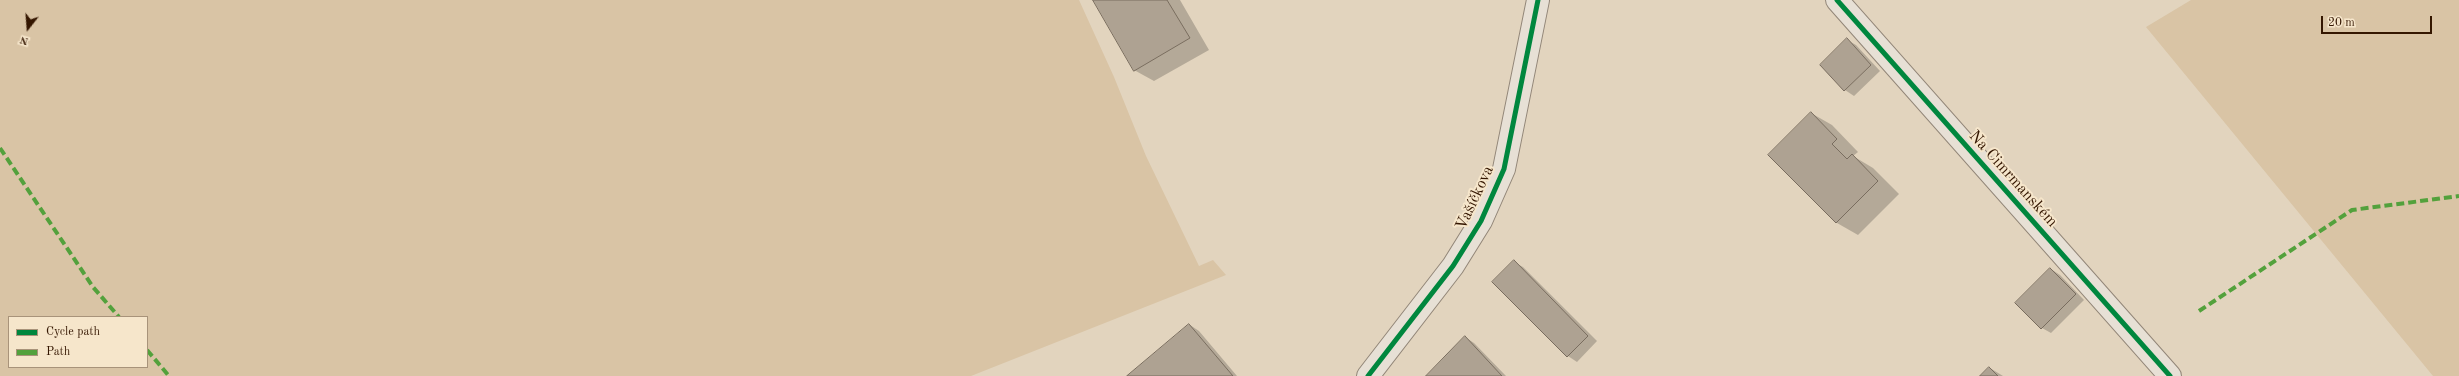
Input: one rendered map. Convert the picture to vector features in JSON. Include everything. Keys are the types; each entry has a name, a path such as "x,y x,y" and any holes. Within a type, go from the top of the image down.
{"street":[{"name":"Vašíčkova","path":"1368,376 1453,266 1481,221 1504,169 1538,0"},
{"name":"Na Cimrmanském","path":"1837,0 2170,376"}],"shaded area":[{"path":"0,0 1079,0 1114,77 1146,156 1199,266 1213,260 1226,275 971,376 0,376"},
{"path":"2191,0 2459,0 2459,376 2433,376 2146,27"}],"building":[{"path":"1093,0 1167,0 1190,38 1134,71"},
{"path":"1847,38 1871,65 1844,91 1820,65"},
{"path":"1811,112 1837,139 1832,144 1847,159 1852,154 1878,181 1836,223 1768,155"},
{"path":"1514,260 1588,336 1567,357 1492,282"},
{"path":"2050,268 2076,294 2041,329 2015,303"},
{"path":"1189,324 1233,376 1127,376"},
{"path":"1465,336 1502,376 1426,376"},
{"path":"1989,367 1998,376 1980,376"}],"marked path":[{"path":"0,148 93,287 118,316"},
{"path":"2199,311 2352,210 2459,196"},
{"path":"148,351 169,376"}],"cycle path":[{"path":"1368,376 1453,266 1481,221 1504,169 1538,0"},
{"path":"1837,0 2170,376"}]}
